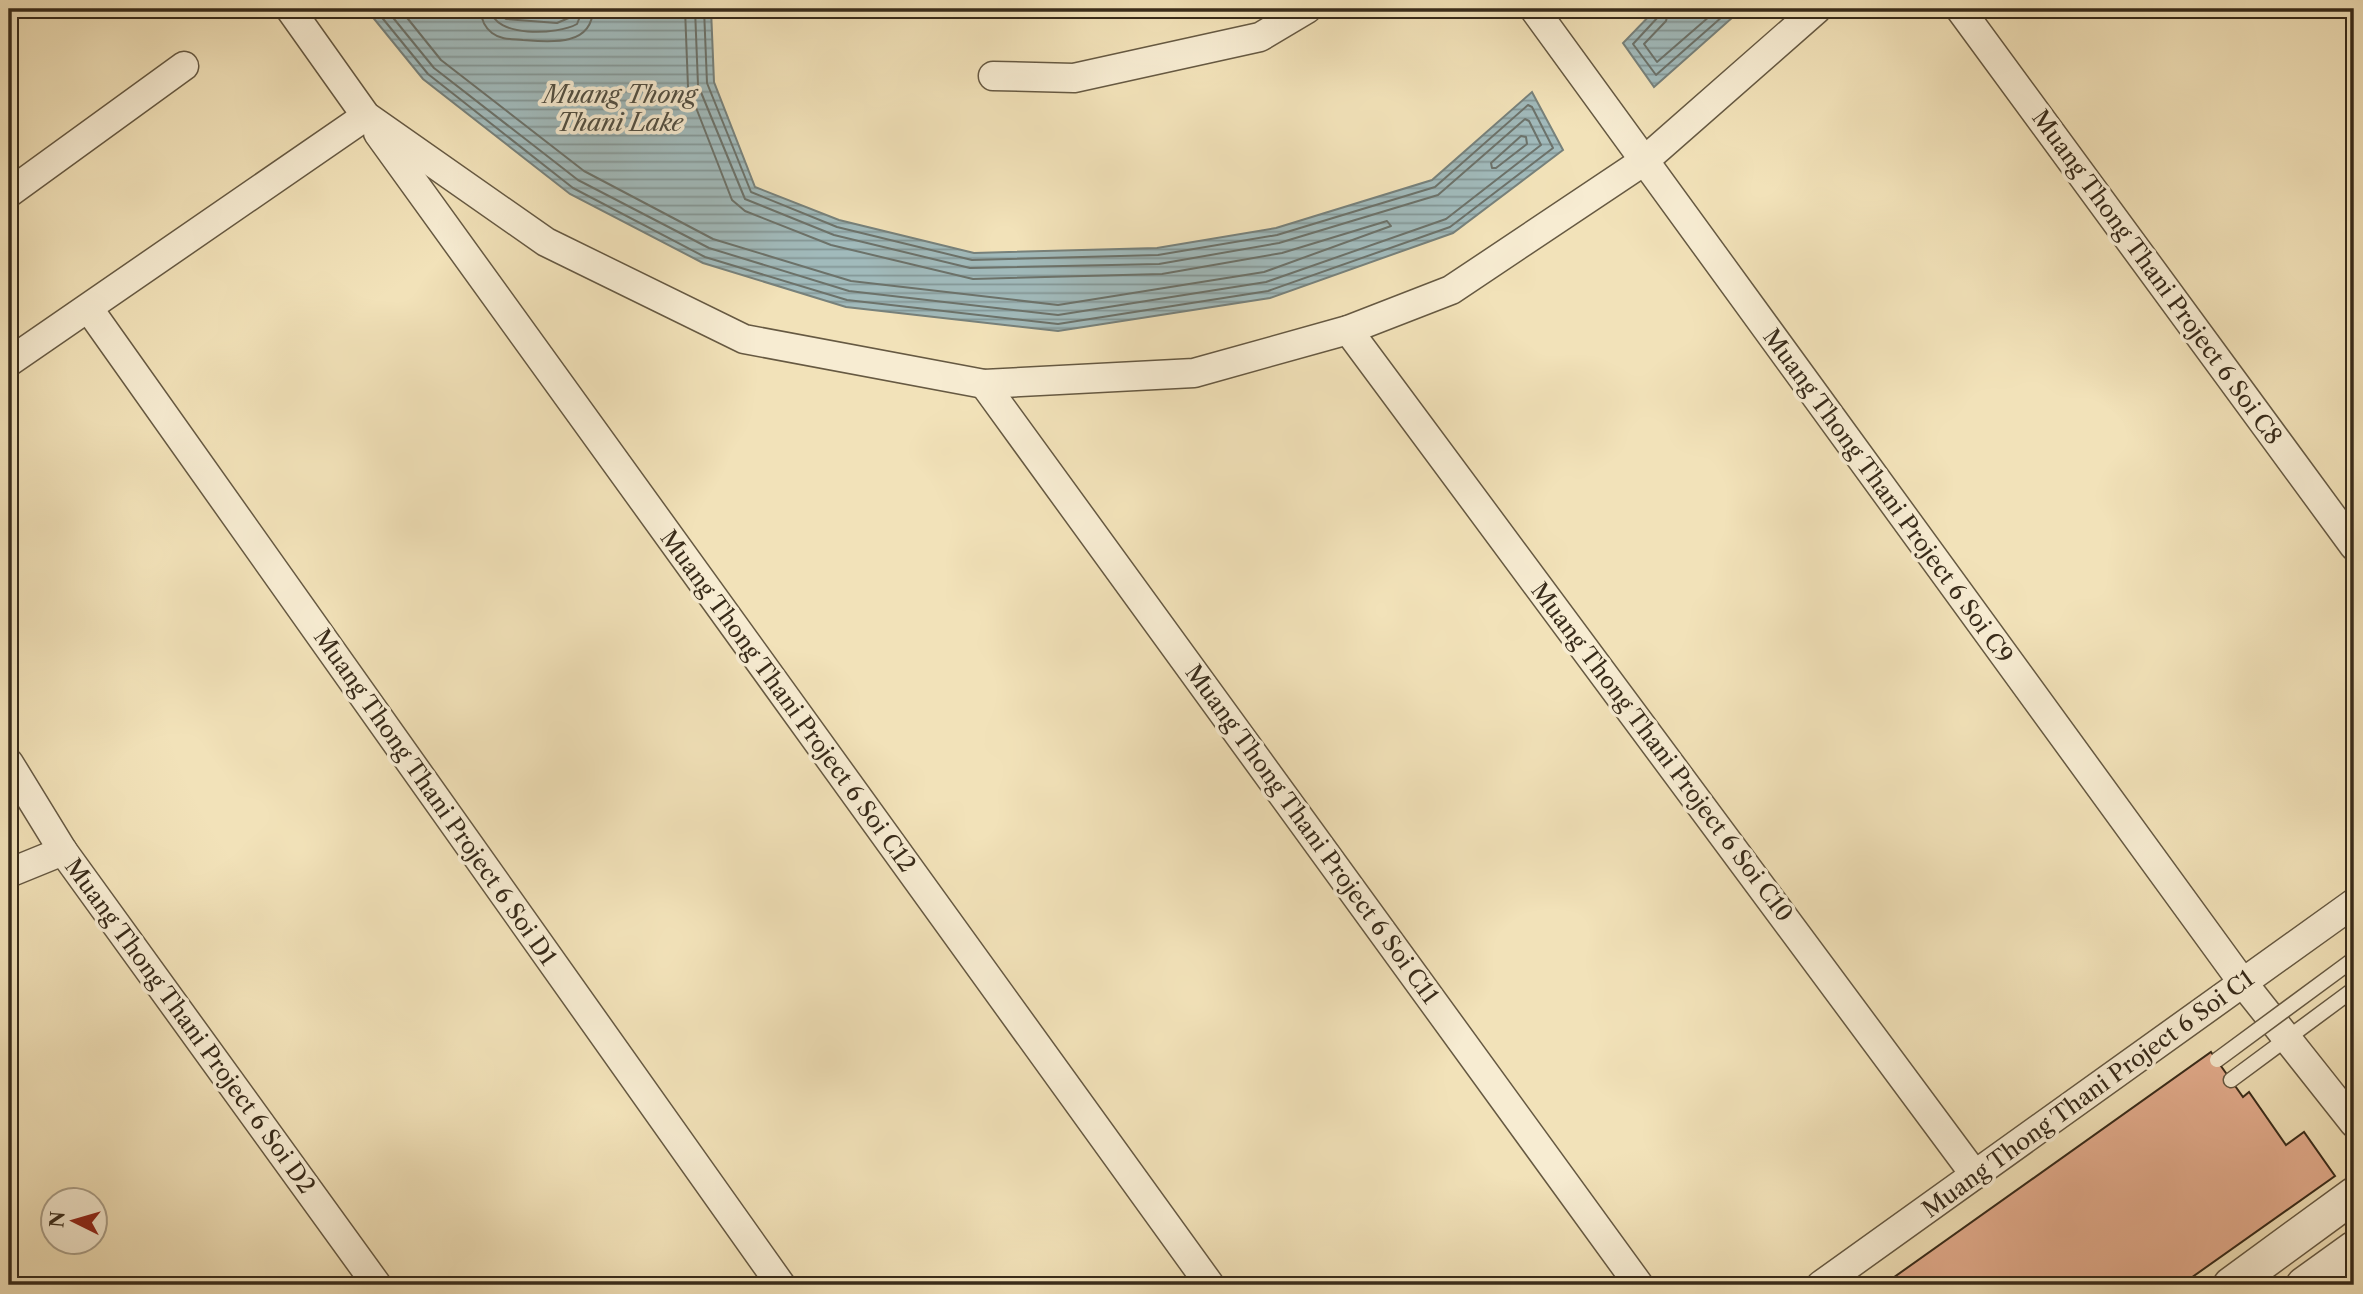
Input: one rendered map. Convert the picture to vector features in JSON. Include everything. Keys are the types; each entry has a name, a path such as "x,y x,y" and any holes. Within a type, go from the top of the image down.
{"street":[{"name":"Muang Thong Thani Project 6 Soi C12","path":"290,9 1210,1285"},
{"path":"993,75 1074,78 1261,37 1307,9"},
{"name":"Muang Thong Thani Project 6 Soi C9","path":"1534,9 2243,983 2354,1123"},
{"path":"9,362 366,116 546,242 744,339 984,384 1195,373 1349,330 1451,290 1644,161 1817,9"},
{"name":"Muang Thong Thani Project 6 Soi C8","path":"1960,9 2354,546"},
{"path":"9,193 184,66"},
{"name":"Muang Thong Thani Project 6 Soi D1","path":"89,309 781,1285"},
{"name":"Muang Thong Thani Project 6 Soi C10","path":"1349,330 1975,1175"},
{"name":"Muang Thong Thani Project 6 Soi C11","path":"984,384 1639,1285"},
{"name":"Muang Thong Thani Project 6 Soi D2","path":"9,763 63,851 377,1285"},
{"path":"9,873 63,851"},
{"name":"Muang Thong Thani Project 6 Soi C1","path":"1821,1285 2354,903"},
{"path":"2231,1285 2354,1195"},
{"path":"2304,1285 2354,1249"}],"lane":[{"path":"2217,1060 2354,959"},
{"path":"2231,1080 2354,989"}],"water":[{"name":"Muang Thong Thani Lake","path":"366,9 481,9 557,17 573,9 711,9 714,82 755,187 839,220 974,253 1157,248 1276,228 1432,180 1532,92 1563,150 1453,233 1270,298 1058,331 846,307 703,263 570,194 423,79"},
{"path":"1656,9 1742,9 1654,87 1623,43"}],"building":[{"path":"2211,1052 2243,1097 2249,1092 2286,1145 2304,1132 2335,1176 2181,1285 1883,1285"}]}
